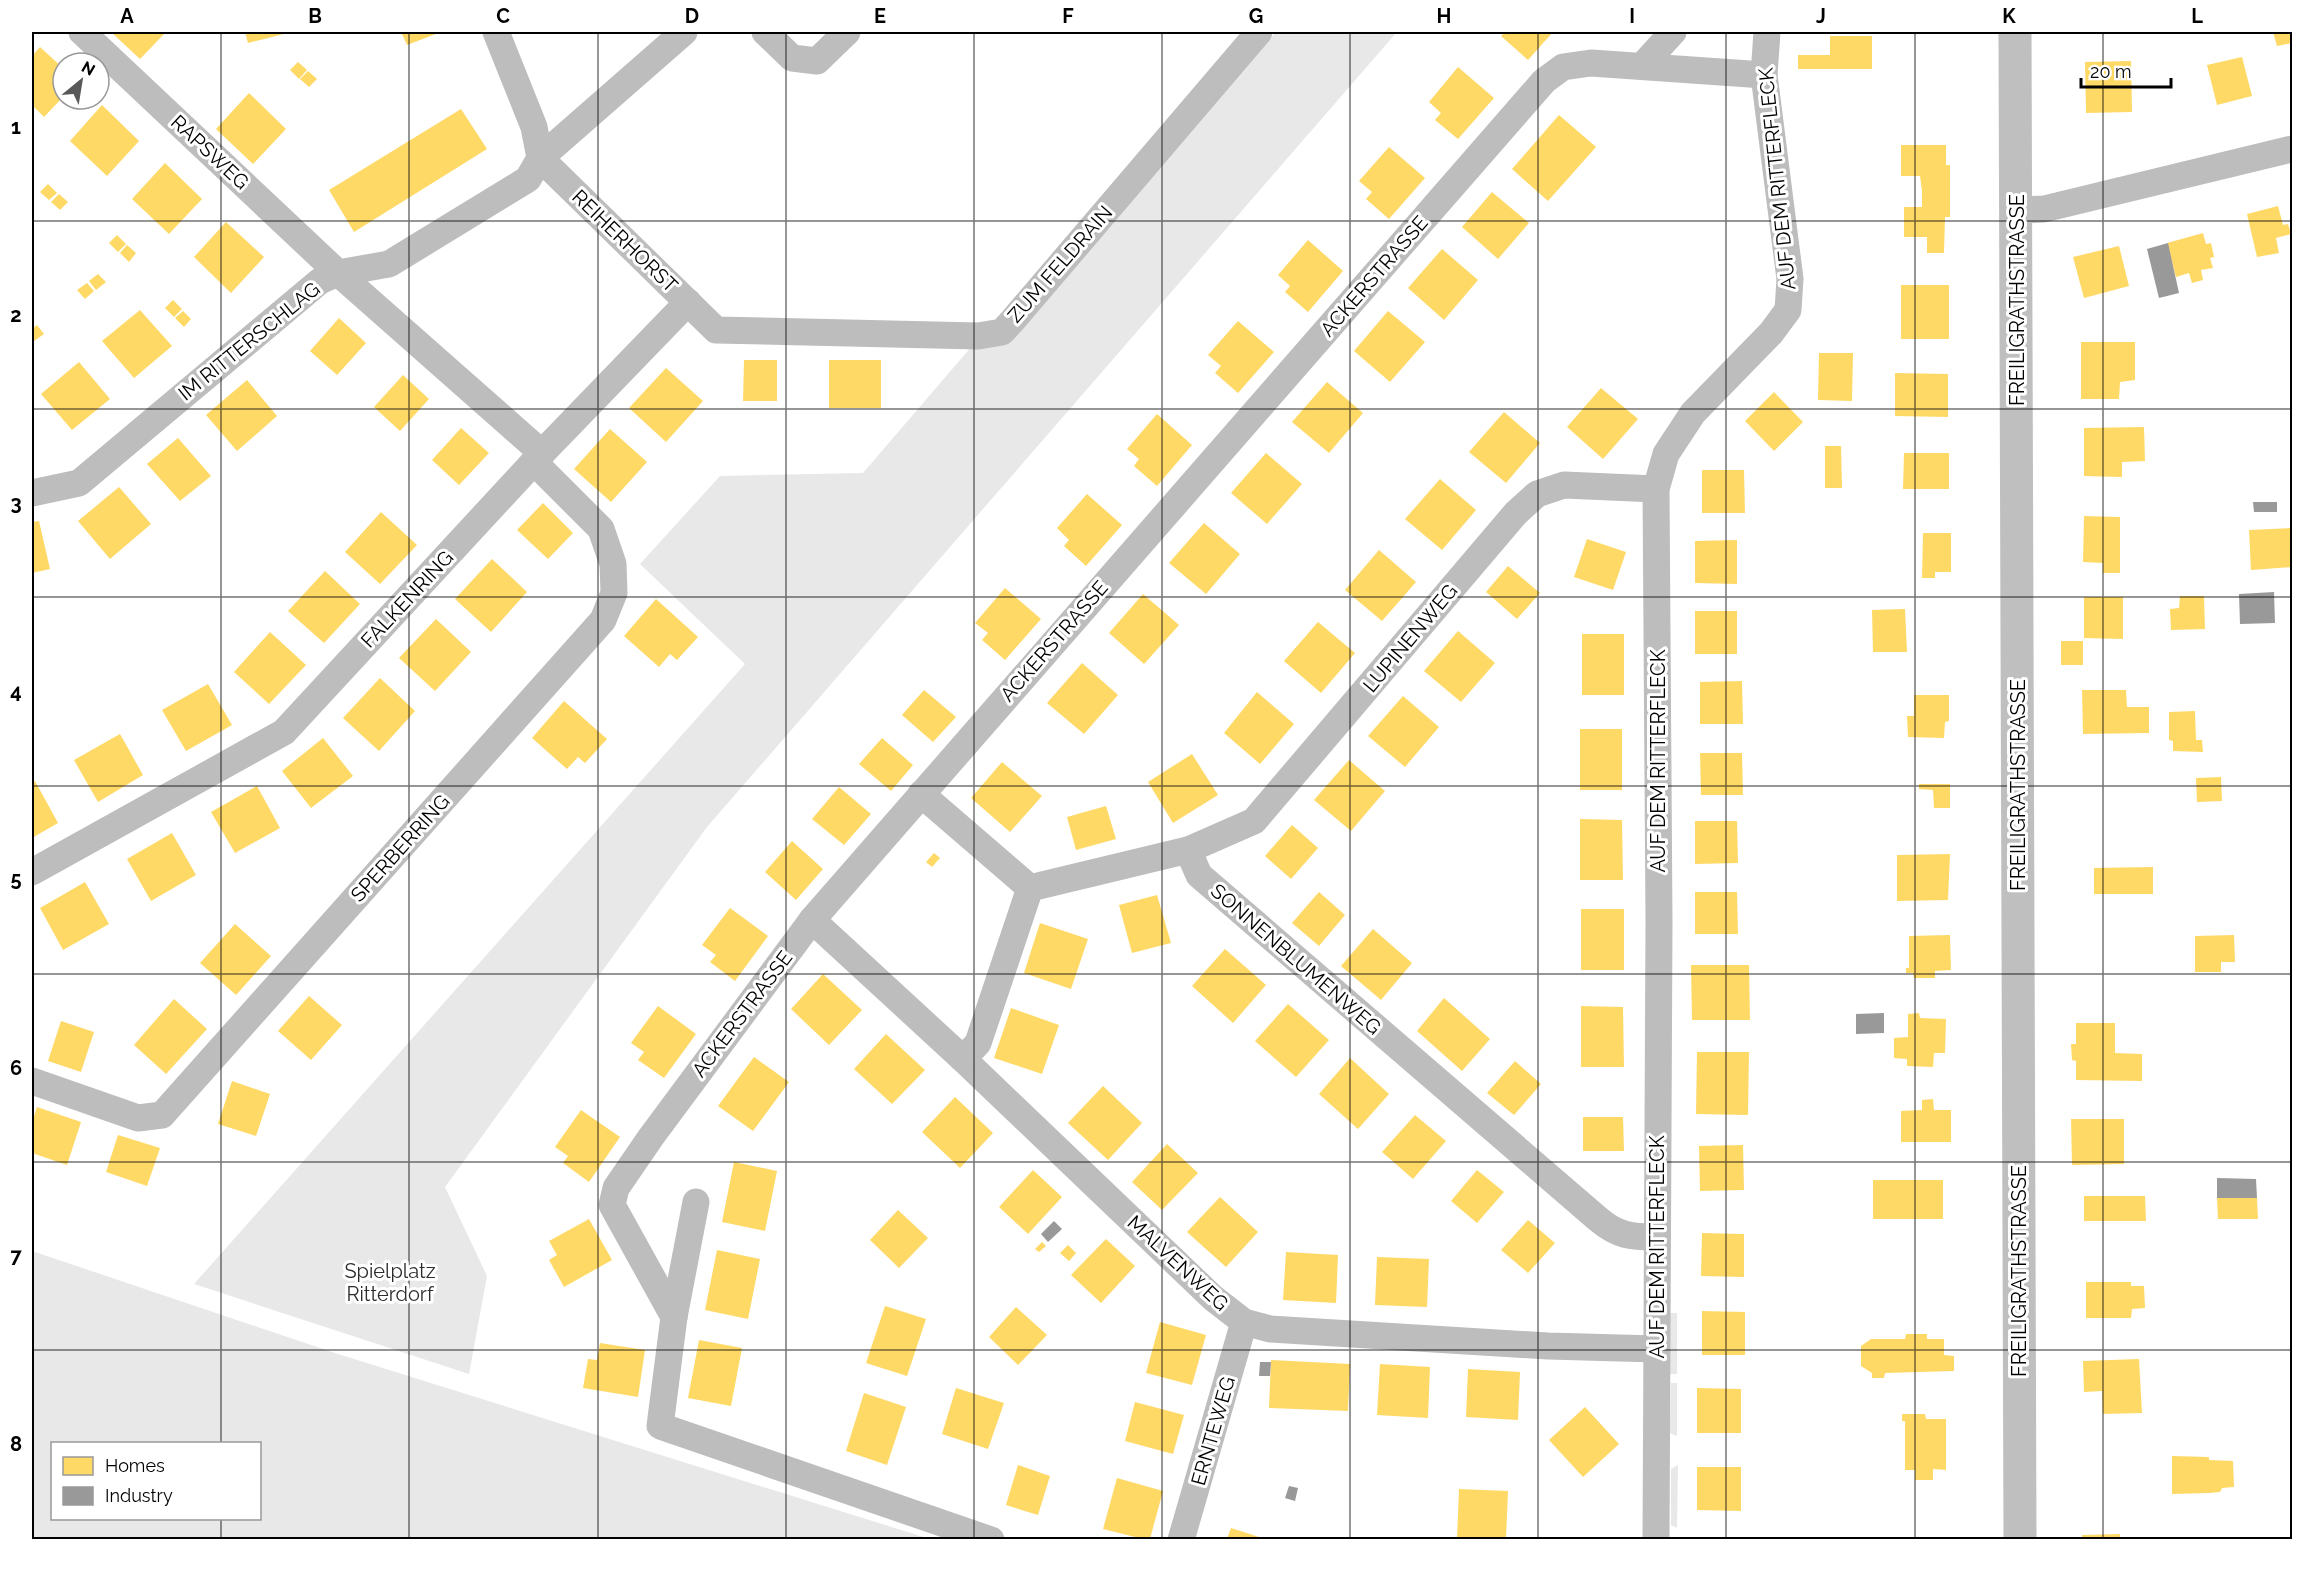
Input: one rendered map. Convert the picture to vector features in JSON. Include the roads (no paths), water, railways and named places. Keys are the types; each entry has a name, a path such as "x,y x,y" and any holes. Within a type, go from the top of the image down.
{"street":[{"name":"RAPSWEG","path":"82,32 338,273"},
{"path":"496,32 534,127 540,158"},
{"name":"IM RITTERSCHLAG","path":"32,493 79,483 320,281 338,273 389,264 528,179 540,158 684,32"},
{"path":"765,32 792,58 817,61 847,32"},
{"name":"ZUM FELDRAIN","path":"688,302 716,330 978,336 1002,332 1259,32"},
{"path":"1642,66 1673,32"},
{"name":"AUF DEM RITTERFLECK","path":"1656,1539 1659,922 1656,489 1666,454 1693,413 1771,333 1788,310 1790,279 1764,75 1767,32"},
{"name":"FREILIGRATHSTRASSE","path":"2015,32 2020,1539"},
{"name":"ACKERSTRASSE","path":"674,1317 612,1205 616,1188 651,1137 812,920 1544,81 1563,67 1591,63 1764,75"},
{"path":"2017,210 2044,209 2292,149"},
{"name":"REIHERHORST","path":"538,458 688,302 540,158"},
{"path":"338,273 538,458"},
{"name":"FALKENRING","path":"32,872 284,732 538,458"},
{"name":"SPERBERRING","path":"32,1081 138,1118 162,1115 603,620 614,593 613,564 601,529 538,458"},
{"name":"LUPINENWEG","path":"1188,850 1254,821 1516,513 1537,494 1564,485 1656,489"},
{"path":"921,794 1030,888"},
{"path":"1030,888 1188,850"},
{"name":"SONNENBLUMENWEG","path":"1188,850 1199,875 1610,1230 1632,1237 1657,1237"},
{"path":"963,1059 978,1043 1030,888"},
{"name":"MALVENWEG","path":"812,920 963,1059 1213,1299 1244,1322 1270,1329 1548,1346 1656,1349"},
{"path":"696,1202 674,1317 660,1426 991,1539"},
{"name":"ERNTEWEG","path":"1181,1539 1244,1322"}],"park label":[{"name":"Spielplatz Ritterdorf","path":"390,1282"}]}
